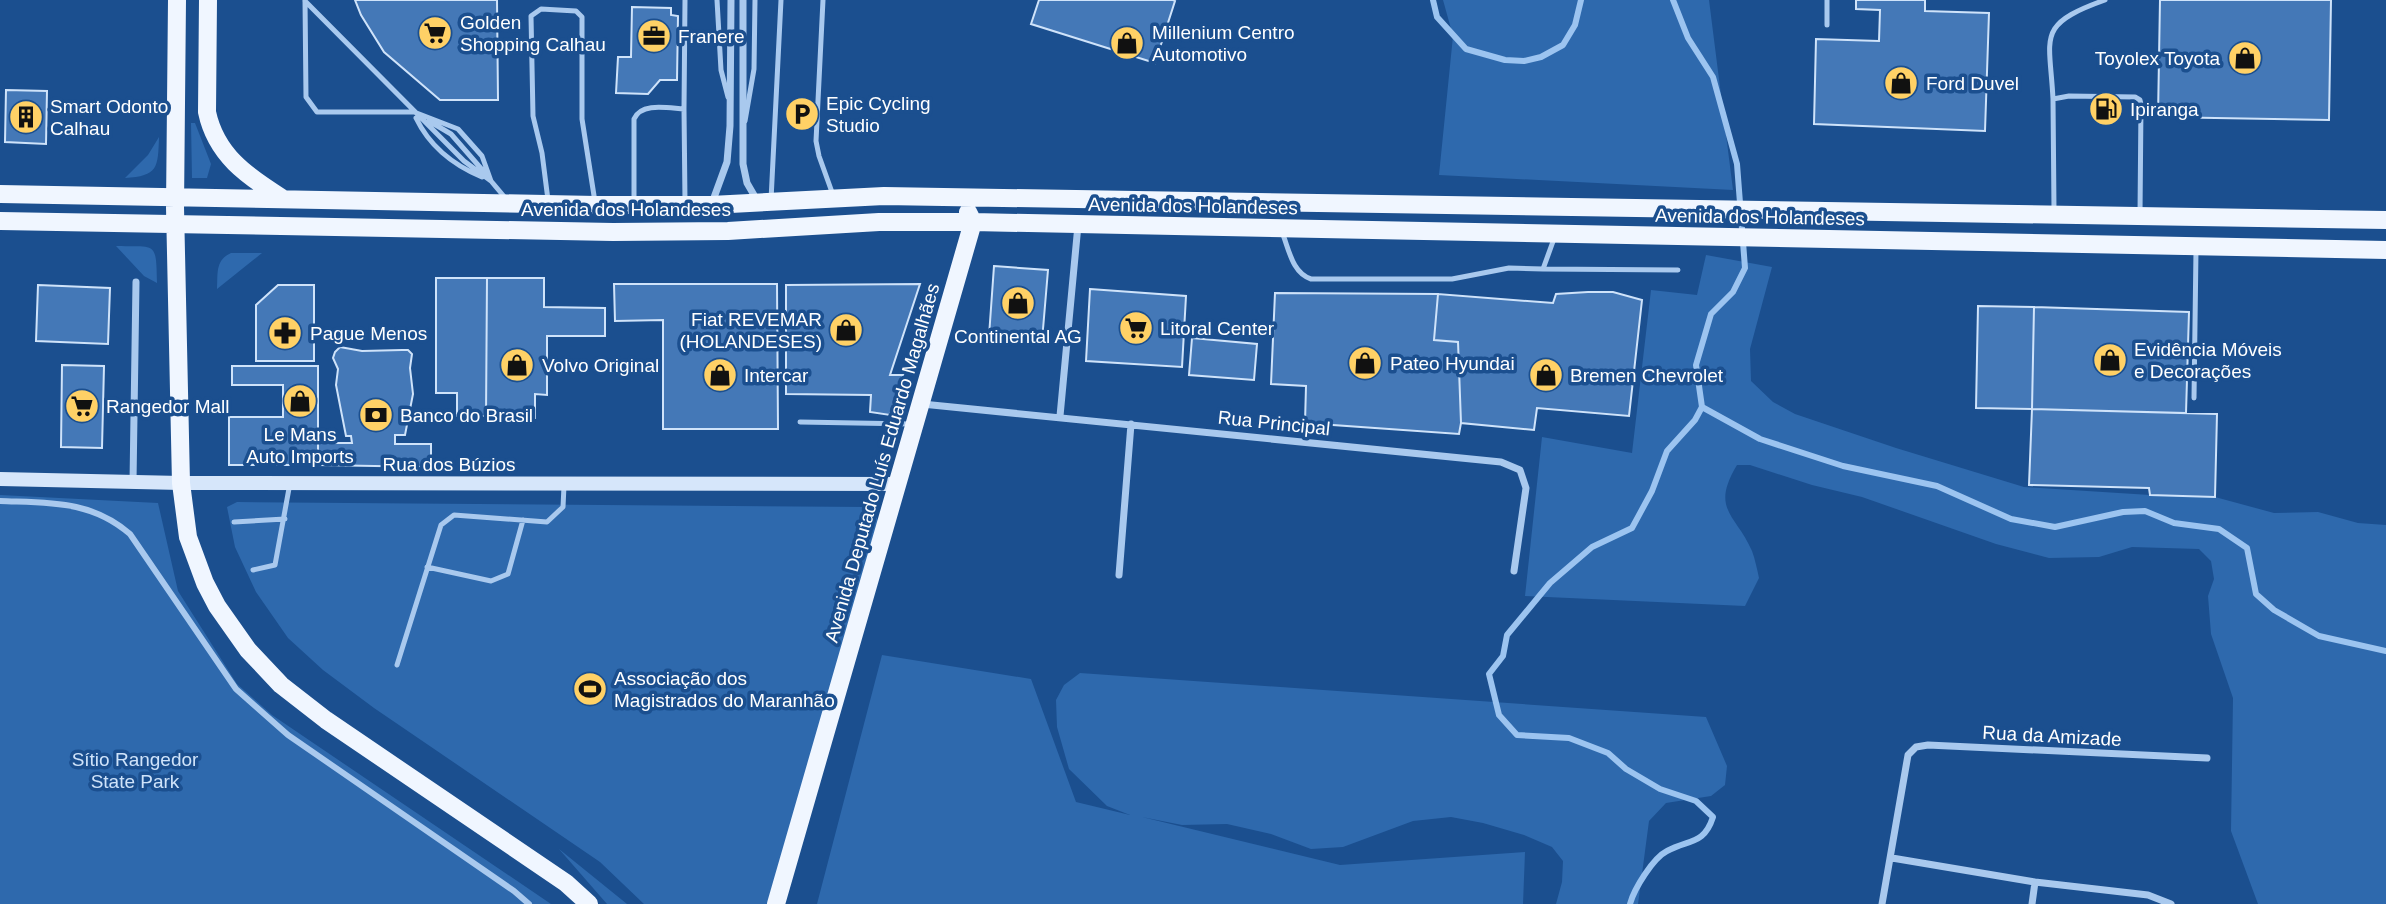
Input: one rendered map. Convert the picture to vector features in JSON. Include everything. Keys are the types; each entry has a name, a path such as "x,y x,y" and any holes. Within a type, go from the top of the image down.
{"main road":[{"path":"177,0 175,197 181,483 188,537 205,583 232,628 264,668 301,702 566,883 589,904"},
{"path":"208,0 207,112 214,136 232,163 284,199"},
{"name":"Avenida dos Holandeses","path":"0,194 512,205 711,205 884,196 2386,220"},
{"path":"961,198 974,222"},
{"name":"Avenida dos Holandeses","path":"0,221 625,232 727,231 879,222 974,222 2386,250"},
{"name":"Avenida Deputado Luís Eduardo Magalhães","path":"776,904 974,222"},
{"name":"Rua dos Búzios","path":"0,479 181,483 898,484"}],"street":[{"path":"711,205 727,162 731,0"},
{"path":"743,0 743,164 747,183 765,202"},
{"path":"1060,416 1078,225"},
{"path":"133,482 136,282"},
{"name":"Rua Principal","path":"921,403 1501,462 1520,470 1526,488 1514,571"},
{"path":"1119,575 1131,424"},
{"path":"0,501 75,505 100,513 118,523 145,555 236,690 288,735 503,883 529,904"},
{"name":"Rua da Amizade","path":"1892,858 1908,755 1916,747 1928,745 2207,758"},
{"path":"1882,904 1892,858 2035,882 2148,895 2171,904"},
{"path":"2032,904 2035,882"}],"lane":[{"path":"305,0 306,97 317,112 414,112 451,134 512,205"},
{"path":"305,0 464,161 491,181"},
{"path":"685,0 685,205"},
{"path":"717,0 720,70 730,103"},
{"path":"744,128 754,69 755,0"},
{"path":"765,202 782,0"},
{"path":"823,0 816,141 834,198"},
{"path":"1827,0 1827,25"},
{"path":"2054,215 2053,99 2049,40 2056,24 2079,9 2105,0"},
{"path":"549,205 542,153 533,116 531,16 541,9 576,11 582,16 582,119 596,205"},
{"path":"2053,99 2069,96 2135,97 2140,100 2140,216"},
{"path":"634,205 636,114 645,108 684,109"},
{"path":"414,112 425,137 440,152 461,169 491,181"},
{"path":"1281,229 1298,271 1311,279 1452,279 1509,268 1678,270"},
{"path":"1543,269 1556,234"},
{"path":"2194,398 2196,246"},
{"path":"800,422 915,424"},
{"path":"253,570 275,565 290,483"},
{"path":"397,664 441,525 454,515 547,522 563,507 564,483"},
{"path":"234,522 285,519"},
{"path":"427,567 491,581 508,574 523,520"}],"green space":[{"path":"1443,0 1709,0 1733,190 1439,175 1453,36"},
{"path":"191,123 195,123 211,164 207,178 192,178"},
{"path":"159,137 157,163 154,168 144,175 125,178 148,155"},
{"path":"116,246 152,249 156,260 157,283 144,276"},
{"path":"231,253 262,253 217,289 220,264 222,259"},
{"path":"1706,255 1772,267 1750,349 1751,381 1773,402 1795,414 2024,487 2215,497 2274,513 2318,512 2358,523 2386,525 2386,904 2258,904 2231,831 2233,698 2211,634 2208,596 2214,579 2211,561 2199,549 2132,547 2099,557 2049,558 1996,544 1862,497 1812,485 1750,465 1737,465 1729,480 1726,502 1728,511 1752,551 1759,578 1745,606 1525,596 1542,437 1632,453 1651,290 1697,295"},
{"name":"Sítio Rangedor State Park","path":"0,495 158,503 178,591 237,684 272,715 551,904 0,904"},
{"name":"Associação dos Magistrados do Maranhão","path":"237,502 867,507 873,510 880,525 767,904 644,904 600,862 374,708 323,670 288,638 256,592 235,547 227,507"},
{"path":"882,655 1031,679 1076,802 1130,815 1107,806 1069,769 1057,727 1056,700 1064,685 1080,673 1706,717 1727,766 1725,785 1711,796 1666,803 1649,821 1638,904 1556,904 1562,882 1563,861 1552,847 1524,835 1451,817 1413,821 1343,847 1311,849 1271,834 1227,824 1182,825 1142,817 1340,865 1525,852 1523,904 817,904"},
{"path":"559,849 627,904 607,904"}],"building":[{"name":"Golden Shopping Calhau","path":"355,0 497,0 498,100 440,100 384,52"},
{"name":"Millenium Centro Automotivo","path":"1039,0 1175,1 1155,63 1031,24"},
{"name":"Ford Duvel","path":"1856,0 1925,0 1925,11 1989,13 1985,131 1814,124 1816,39 1879,41 1880,10 1856,9"},
{"name":"Toyolex Toyota","path":"2160,0 2331,0 2329,120 2158,117"},
{"name":"Franere","path":"632,7 671,8 671,15 678,16 677,80 660,80 648,94 616,93 618,57 631,57"},
{"name":"Smart Odonto Calhau","path":"6,90 47,91 46,144 5,142"},
{"name":"Continental AG","path":"994,266 1048,270 1042,341 989,336"},
{"path":"436,278 487,278 486,416 457,416 457,393 436,393"},
{"name":"Volvo Original","path":"487,278 544,278 544,307 605,308 605,336 547,336 547,395 535,394 535,418 486,416"},
{"name":"Intercar","path":"614,284 777,284 778,429 663,429 663,320 615,321"},
{"name":"Fiat REVEMAR (HOLANDESES)","path":"920,284 890,375 903,375 890,415 870,412 871,395 786,394 786,285"},
{"path":"38,285 110,288 108,344 36,341"},
{"name":"Pague Menos","path":"278,285 314,285 314,361 256,361 256,305"},
{"name":"Litoral Center","path":"1090,289 1186,296 1182,367 1086,361"},
{"name":"Bremen Chevrolet","path":"1613,292 1642,300 1629,416 1537,408 1534,430 1461,423 1458,342 1434,340 1438,294 1553,303 1556,294"},
{"name":"Pateo Hyundai","path":"1275,293 1438,294 1434,340 1458,342 1461,423 1459,434 1305,423 1306,386 1271,384"},
{"path":"1978,306 2034,307 2032,409 1976,408"},
{"name":"Evidência Móveis e Decorações","path":"2034,307 2189,312 2186,413 2032,409"},
{"path":"1192,338 1257,344 1254,380 1189,375"},
{"name":"Banco do Brasil","path":"340,347 362,351 408,350 412,354 410,368 413,394 405,435 395,435 395,444 431,444 431,467 318,465 318,443 352,443 351,436 346,436 336,385 338,369 333,358"},
{"name":"Rangedor Mall","path":"62,365 104,366 102,448 61,447"},
{"name":"Le Mans Auto Imports","path":"232,366 318,366 318,465 229,465 229,417 283,417 283,385 232,385"},
{"path":"2032,409 2217,414 2215,497 2150,495 2149,488 2029,485"}],"waterway":[{"path":"1433,0 1437,17 1466,49 1505,60 1524,61 1541,57 1563,45 1575,25 1581,0"},
{"path":"1673,0 1688,38 1713,77 1737,164 1745,268 1733,292 1711,314 1696,365 1702,407 1760,439 1843,466 1937,486 2011,519 2055,527 2123,512 2145,511 2174,523 2219,529 2247,548 2256,594 2274,610 2319,636 2386,651"},
{"path":"1630,904 1640,882 1656,860 1667,851 1700,837 1713,817 1696,801 1660,789 1626,769 1608,753 1569,738 1517,735 1499,715 1489,674 1503,656 1507,635 1550,583 1592,547 1632,528 1652,491 1667,451 1695,420 1702,407"}],"place":[{"name":"Golden Shopping Calhau","path":"435,33"},
{"name":"Franere","path":"654,36"},
{"name":"Millenium Centro Automotivo","path":"1127,43"},
{"name":"Toyolex Toyota","path":"2245,58"},
{"name":"Ford Duvel","path":"1901,83"},
{"name":"Ipiranga","path":"2106,109"},
{"name":"Epic Cycling Studio","path":"802,114"},
{"name":"Smart Odonto Calhau","path":"26,117"},
{"name":"Continental AG","path":"1018,303"},
{"name":"Litoral Center","path":"1136,328"},
{"name":"Fiat REVEMAR (HOLANDESES)","path":"846,330"},
{"name":"Pague Menos","path":"285,333"},
{"name":"Evidência Móveis e Decorações","path":"2110,360"},
{"name":"Pateo Hyundai","path":"1365,363"},
{"name":"Volvo Original","path":"517,365"},
{"name":"Intercar","path":"720,375"},
{"name":"Bremen Chevrolet","path":"1546,375"},
{"name":"Le Mans Auto Imports","path":"300,401"},
{"name":"Rangedor Mall","path":"82,406"},
{"name":"Banco do Brasil","path":"376,415"},
{"name":"Associação dos Magistrados do Maranhão","path":"590,689"}]}
